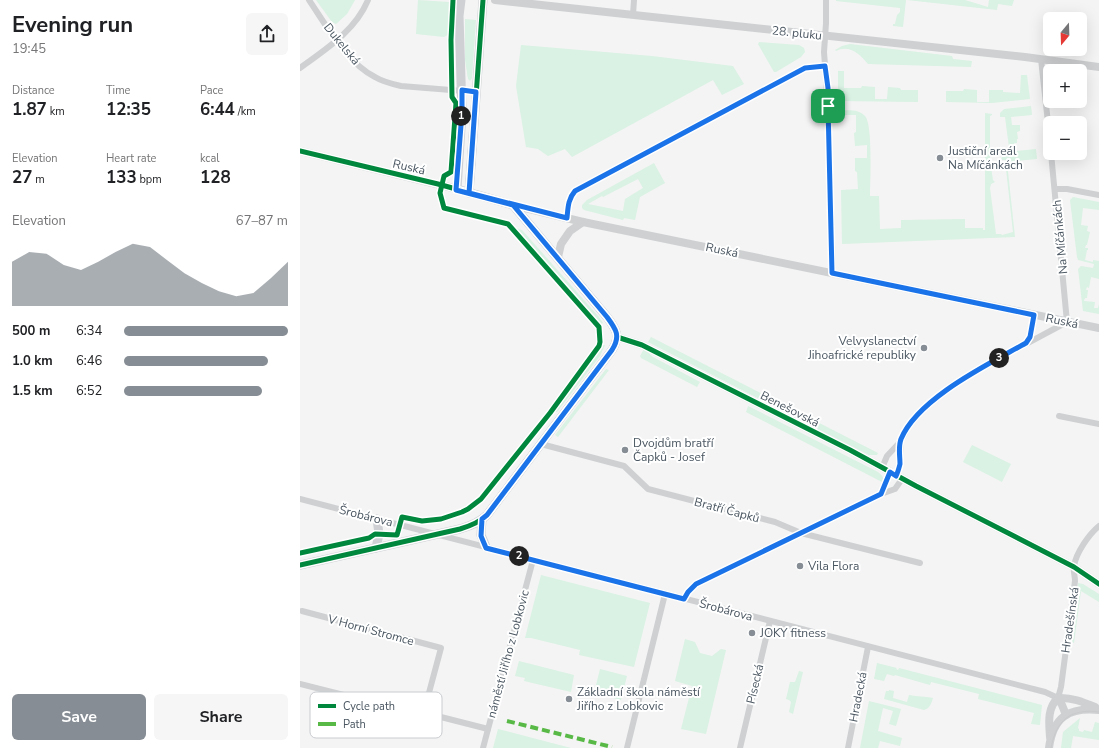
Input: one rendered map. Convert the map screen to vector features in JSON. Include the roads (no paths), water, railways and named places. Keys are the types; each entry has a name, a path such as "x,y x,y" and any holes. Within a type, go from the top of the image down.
{"main road":[{"path":"456,190 462,112 459,16 461,0"},
{"path":"469,193 483,0"},
{"name":"Ruská","path":"456,190 513,205"},
{"path":"300,565 460,529 482,519 487,515 615,345 617,336 615,328 607,317 513,205"},
{"path":"376,548 379,534 377,519"},
{"path":"482,519 481,536 486,548"}],"street":[{"name":"Dukelská","path":"309,0 337,41 350,57 371,75 384,82 409,87 476,92"},
{"path":"300,68 337,41 352,26 368,0"},
{"name":"28. pluku","path":"495,0 1041,59 1099,67"},
{"path":"632,15 634,0"},
{"path":"826,0 824,52 828,100 832,273"},
{"path":"1041,59 1047,116"},
{"path":"567,218 570,199 575,191 805,68 825,66"},
{"name":"Ruská","path":"300,151 456,190"},
{"name":"Na Míčánkách","path":"1052,160 1067,322"},
{"path":"1055,189 1066,189 1099,194"},
{"name":"Ruská","path":"513,205 583,222 1099,328"},
{"path":"558,257 562,244 570,231 583,222"},
{"path":"1026,343 1030,337 1034,315"},
{"path":"882,468 887,456 901,441 908,427 921,411 952,385 1026,343 1067,322"},
{"name":"Benešovská","path":"617,336 642,345 836,443 896,476 1074,567 1099,584"},
{"path":"1059,416 1099,424"},
{"path":"684,599 688,592 696,584 881,494 895,489 896,476 900,463 901,441"},
{"name":"Bratří Čapků","path":"541,444 624,466 648,489 775,522 801,533 920,563"},
{"path":"881,494 896,476"},
{"name":"Šrobárova","path":"300,499 1045,692 1058,698"},
{"name":"Hradešínská","path":"1058,698 1061,687 1075,581 1074,567 1078,553 1094,530 1099,526"},
{"name":"náměstí Jiřího z Lobkovic","path":"483,748 533,560"},
{"path":"627,748 665,594"},
{"name":"V Horní Stromce","path":"302,611 441,648 429,692"},
{"name":"Písecká","path":"740,748 770,621"},
{"name":"Hradecká","path":"848,748 868,647"},
{"path":"300,684 332,692"},
{"path":"1058,698 1069,698 1099,710"},
{"path":"1058,698 1066,715"},
{"path":"1049,748 1050,711 1058,698"},
{"path":"1050,738 1055,727 1066,715 1078,710 1099,710"},
{"path":"442,717 488,729"}],"tram line":[{"path":"1051,748 1053,738 1061,723 1066,718 1080,712 1099,712"}],"place":[{"name":"Justiční areál Na Míčánkách","path":"940,158"},
{"name":"Velvyslanectví Jihoafrické republiky","path":"924,348"},
{"name":"Dvojdům bratří Čapků - Josef","path":"625,450"},
{"name":"Vila Flora","path":"800,566"},
{"name":"JOKY fitness","path":"752,633"},
{"name":"Základní škola náměstí Jiřího z Lobkovic","path":"569,699"}]}
